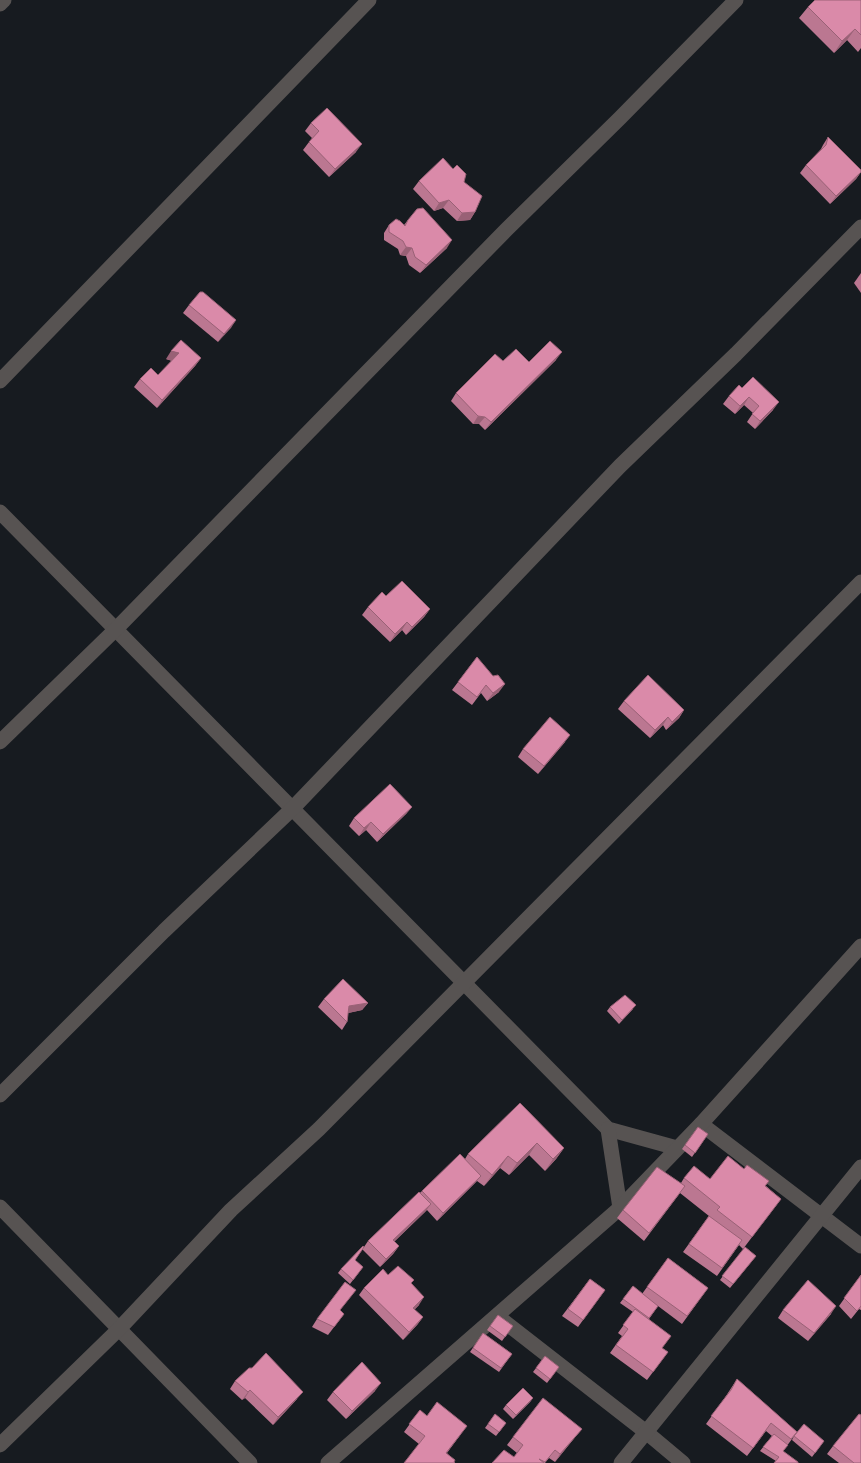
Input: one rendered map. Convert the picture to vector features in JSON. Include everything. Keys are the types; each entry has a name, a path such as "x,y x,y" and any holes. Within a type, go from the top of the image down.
{"street":[{"path":"0,4 4,0"},
{"path":"0,381 369,0"},
{"path":"0,742 116,629 465,272 736,0"},
{"path":"0,1095 164,930 292,809 620,466 736,354 861,227"},
{"path":"0,512 608,1129 677,1148"},
{"path":"0,1445 119,1329 232,1210 319,1129 861,582"},
{"path":"328,1463 620,1208 701,1124 861,946"},
{"path":"701,1124 861,1246"},
{"path":"608,1129 620,1208"},
{"path":"621,1463 861,1167"},
{"path":"0,1207 250,1463"},
{"path":"497,1316 646,1432 682,1463"}],"building":[{"path":"815,0 861,0 861,35 855,29 842,41 808,7"},
{"path":"327,108 362,144 335,169 309,142 319,131 311,123"},
{"path":"828,137 861,170 836,196 806,165 826,145"},
{"path":"443,158 453,169 457,165 466,174 464,182 482,196 475,212 462,213 449,200 439,203 419,181"},
{"path":"423,208 452,240 426,265 415,257 412,248 406,247 403,241 389,232 389,225 396,219 405,226 417,209"},
{"path":"200,292 203,292 236,320 224,334 189,305"},
{"path":"181,340 201,358 162,400 140,379 151,368 158,375 179,353 171,351"},
{"path":"550,341 562,352 491,422 485,417 478,416 456,393 495,354 503,361 516,349 529,362"},
{"path":"753,377 779,402 760,421 752,414 759,406 749,397 740,406 729,396 739,385 742,388"},
{"path":"402,581 430,609 412,627 407,622 395,634 368,607 382,592 386,596"},
{"path":"477,657 493,676 498,675 505,684 493,693 486,685 477,697 458,682"},
{"path":"648,675 684,710 672,722 668,717 655,730 624,701"},
{"path":"550,717 570,735 544,766 523,749"},
{"path":"390,784 412,807 383,834 371,822 364,828 354,818"},
{"path":"343,979 368,1003 349,1006 347,1022 324,999"},
{"path":"625,995 636,1005 622,1020 610,1007"},
{"path":"520,1103 564,1148 553,1159 537,1143 517,1163 508,1156 492,1175 468,1154"},
{"path":"698,1127 708,1134 695,1153 685,1145"},
{"path":"460,1154 481,1176 443,1213 422,1191"},
{"path":"728,1156 744,1169 747,1165 769,1181 765,1186 781,1199 752,1237 717,1210 720,1207 684,1178 694,1166 710,1179"},
{"path":"657,1167 685,1186 649,1233 623,1210"},
{"path":"419,1192 431,1204 393,1240 399,1246 386,1259 368,1241"},
{"path":"709,1216 742,1240 722,1268 689,1244"},
{"path":"363,1246 355,1260 363,1267 353,1280 341,1269"},
{"path":"745,1247 756,1256 733,1284 722,1276"},
{"path":"668,1258 708,1288 687,1316 647,1287"},
{"path":"398,1266 414,1280 411,1283 424,1297 413,1308 423,1317 409,1332 364,1288 383,1269 388,1275"},
{"path":"861,1275 861,1306 857,1311 844,1298"},
{"path":"590,1279 605,1290 583,1320 568,1309"},
{"path":"808,1280 836,1306 814,1333 783,1310"},
{"path":"345,1282 356,1290 340,1310 344,1314 334,1327 317,1319"},
{"path":"633,1286 658,1306 649,1318 623,1299"},
{"path":"635,1309 671,1336 662,1348 668,1352 653,1372 616,1345 628,1329 623,1325"},
{"path":"498,1315 513,1326 505,1337 490,1326"},
{"path":"483,1333 512,1354 501,1368 473,1348"},
{"path":"266,1353 303,1392 278,1417 250,1390 248,1392 235,1381 249,1368 252,1368"},
{"path":"545,1356 559,1367 550,1379 536,1368"},
{"path":"362,1362 381,1383 352,1411 333,1392"},
{"path":"737,1379 797,1432 791,1439 771,1423 753,1448 711,1416"},
{"path":"523,1388 533,1398 516,1415 506,1405"},
{"path":"543,1398 582,1429 560,1454 555,1450 545,1462 539,1459 544,1463 492,1463 504,1450 514,1457 523,1445 513,1437"},
{"path":"437,1402 467,1426 446,1453 455,1460 455,1463 404,1463 425,1436 409,1424 420,1410 427,1416"},
{"path":"495,1414 506,1423 499,1432 488,1424"},
{"path":"859,1414 861,1415 861,1463 854,1463 833,1446"},
{"path":"804,1424 824,1441 815,1453 794,1436"},
{"path":"774,1434 788,1445 783,1451 798,1463 774,1463 779,1457 763,1447"}]}
